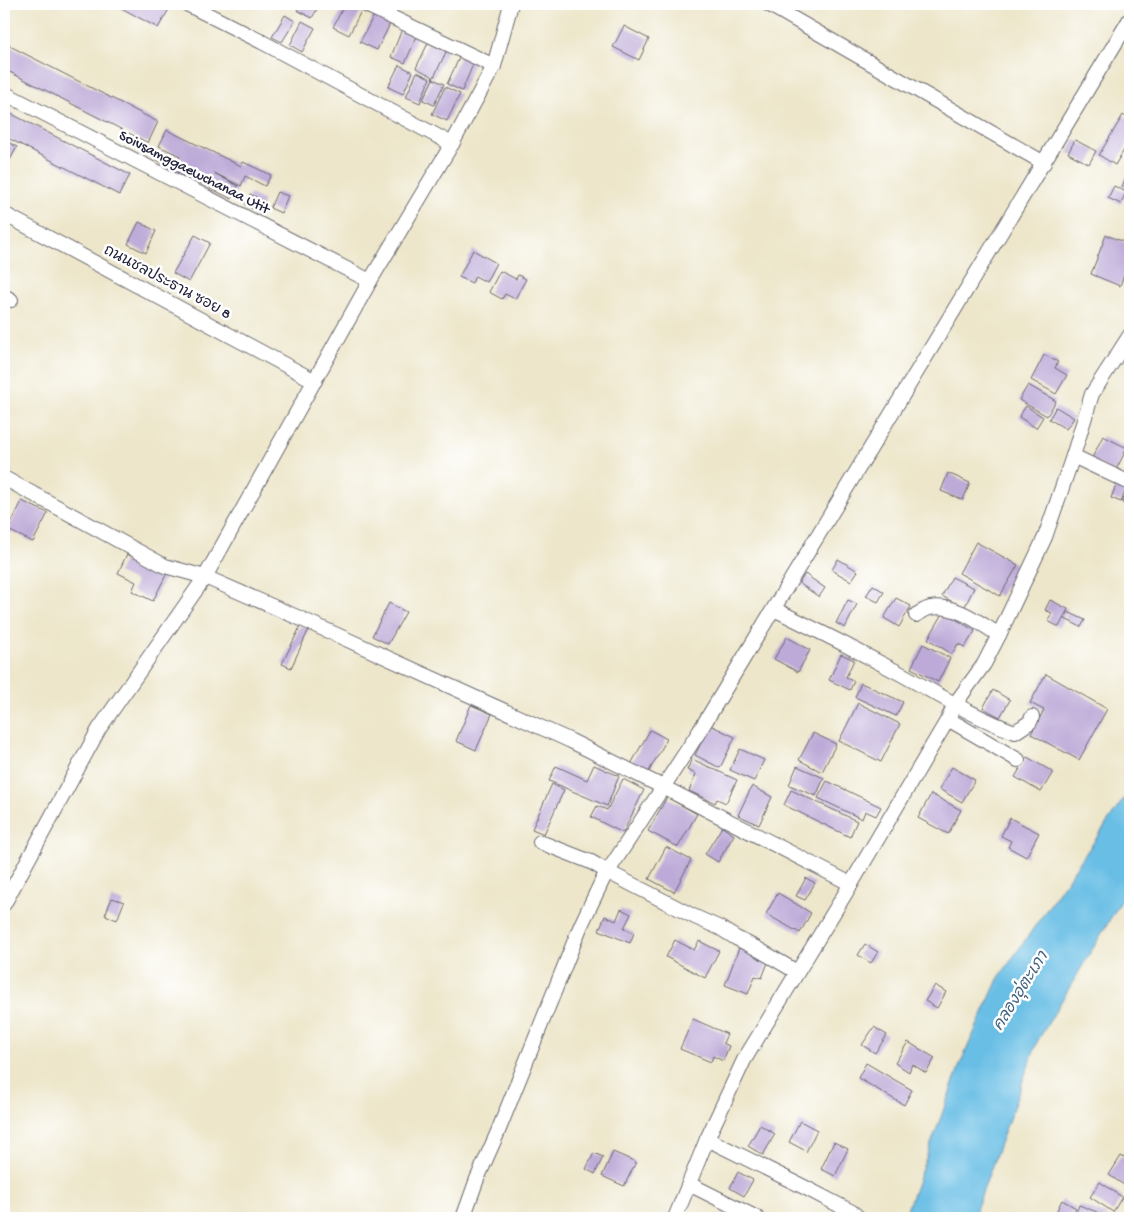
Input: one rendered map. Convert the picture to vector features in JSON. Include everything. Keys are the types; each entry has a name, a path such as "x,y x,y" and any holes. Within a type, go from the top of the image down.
{"street":[{"path":"187,4 452,144"},
{"path":"364,4 494,66"},
{"path":"4,904 99,729 205,576 370,281 452,144 494,66 511,4"},
{"path":"768,4 1044,163"},
{"path":"464,1218 477,1179 581,925 603,879 699,732 1130,19"},
{"name":"Soivsamggaewchanaa Utit","path":"4,93 370,281"},
{"name":"ถนนชลประธาน ซอย 8","path":"4,214 315,381"},
{"path":"675,1218 707,1139 744,1060 851,884 948,719 954,704 984,664 1000,635 1045,537 1092,394 1130,336"},
{"path":"1073,456 1130,483"},
{"path":"4,478 165,566 205,576 571,741 851,884"},
{"path":"916,615 930,608 945,608 963,614 1000,635"},
{"path":"774,609 854,649 998,726 1015,732 1030,722 1032,717"},
{"path":"948,719 1018,760"},
{"path":"540,842 591,862 720,928 797,972"},
{"path":"707,1139 804,1187 852,1212 859,1218"},
{"path":"689,1184 757,1218"}],"water":[{"name":"คลองอุ่ตะเภา","path":"1130,790 1130,886 1037,1042 973,1218 904,1218 961,1062 998,979"}],"building":[{"path":"114,4 172,4 158,28"},
{"path":"300,4 320,4 312,18 297,10"},
{"path":"345,4 353,4 362,9 349,35 333,27"},
{"path":"375,13 391,22 377,50 360,42"},
{"path":"285,15 295,21 282,42 272,37"},
{"path":"302,21 315,28 302,52 290,45"},
{"path":"624,26 649,39 639,60 613,47"},
{"path":"402,29 417,36 405,63 391,57"},
{"path":"430,39 448,48 433,79 432,76 416,68"},
{"path":"4,43 158,122 148,143 4,69"},
{"path":"460,56 474,62 462,91 447,84"},
{"path":"399,65 413,72 403,94 388,87"},
{"path":"417,72 430,78 420,103 406,97"},
{"path":"433,79 444,84 434,105 423,100"},
{"path":"445,87 460,94 447,121 432,114"},
{"path":"4,110 130,175 119,195 4,136"},
{"path":"1123,115 1130,120 1130,140 1115,165 1099,155"},
{"path":"167,130 241,166 243,162 271,175 265,186 245,176 241,186 214,173 238,186 232,199 173,170 180,156 159,146"},
{"path":"4,140 17,147 4,171"},
{"path":"1075,140 1096,151 1089,164 1068,153"},
{"path":"160,151 174,158 169,167 155,159"},
{"path":"1130,170 1130,190 1122,186"},
{"path":"1114,186 1126,192 1121,204 1108,198"},
{"path":"277,192 288,196 281,213 270,208"},
{"path":"250,194 264,201 259,212 245,205"},
{"path":"4,222 10,225 4,236"},
{"path":"139,222 156,231 146,253 128,244"},
{"path":"195,235 210,243 189,282 173,273"},
{"path":"1106,235 1130,244 1130,268 1127,267 1120,286 1091,274"},
{"path":"473,250 496,263 486,282 475,276 472,283 459,277"},
{"path":"500,271 516,279 518,275 526,279 515,299 505,294 502,299 489,292"},
{"path":"1044,355 1058,362 1055,368 1067,375 1056,394 1031,380"},
{"path":"1028,385 1056,401 1047,416 1019,400"},
{"path":"1026,406 1043,417 1036,428 1019,417"},
{"path":"1056,407 1074,418 1066,429 1049,419"},
{"path":"1103,436 1127,448 1115,472 1091,460"},
{"path":"948,473 970,483 963,500 941,491"},
{"path":"1117,483 1127,487 1121,502 1111,498"},
{"path":"1130,488 1130,507 1122,503"},
{"path":"22,501 48,513 33,542 8,530"},
{"path":"976,542 1018,565 1000,596 959,573"},
{"path":"127,554 167,573 153,601 132,591 136,582 118,573"},
{"path":"838,559 858,571 851,581 832,570"},
{"path":"805,574 825,588 819,597 799,583"},
{"path":"952,577 974,588 964,608 942,596"},
{"path":"873,585 884,592 878,602 866,596"},
{"path":"896,598 911,606 899,627 884,618"},
{"path":"848,600 857,604 845,628 836,623"},
{"path":"1050,600 1068,609 1059,627 1048,621 1052,613 1045,610"},
{"path":"389,603 406,612 388,644 372,636"},
{"path":"944,612 975,631 965,647 958,644 952,654 928,639"},
{"path":"1068,612 1085,620 1081,627 1065,619"},
{"path":"301,625 309,629 291,668 282,664"},
{"path":"787,637 810,650 798,672 774,659"},
{"path":"923,644 950,658 938,682 911,668"},
{"path":"841,654 854,660 846,677 854,681 850,690 829,680"},
{"path":"1046,674 1107,709 1079,760 1031,734 1044,710 1030,703"},
{"path":"861,683 903,702 896,716 855,697"},
{"path":"993,690 1010,700 1000,717 983,708"},
{"path":"858,703 900,724 881,762 839,741"},
{"path":"471,705 492,714 476,750 456,741"},
{"path":"710,725 735,737 720,768 695,755"},
{"path":"650,730 667,739 648,773 631,764"},
{"path":"813,733 836,744 822,772 799,760"},
{"path":"740,749 764,760 754,781 730,770"},
{"path":"1027,757 1053,772 1041,792 1015,777"},
{"path":"692,759 737,780 726,803 717,799 715,803 689,791 696,774 687,770"},
{"path":"594,765 619,776 607,806 549,781 556,766 587,780"},
{"path":"797,766 824,778 816,796 789,785"},
{"path":"952,767 975,780 962,802 939,789"},
{"path":"623,779 644,790 623,833 591,817 597,806 607,810"},
{"path":"827,781 881,807 876,816 865,811 862,819 818,798"},
{"path":"552,784 564,790 544,834 532,829"},
{"path":"752,786 772,797 759,825 738,815"},
{"path":"791,790 857,821 850,837 784,805"},
{"path":"931,794 961,810 948,834 918,818"},
{"path":"667,797 697,814 678,847 648,831"},
{"path":"1010,818 1039,833 1026,857 1008,847 1011,841 1001,836"},
{"path":"722,827 734,835 718,862 705,854"},
{"path":"666,847 691,860 674,892 649,879"},
{"path":"806,878 815,883 805,900 796,896"},
{"path":"778,893 811,913 800,933 766,914"},
{"path":"112,898 124,902 117,920 105,915"},
{"path":"621,909 631,914 624,928 634,933 630,943 599,930 605,916 616,921"},
{"path":"675,940 694,950 699,941 719,951 705,978 666,957"},
{"path":"865,944 878,952 871,963 858,955"},
{"path":"739,948 769,960 762,978 755,976 748,994 725,985"},
{"path":"935,985 946,992 937,1008 925,1001"},
{"path":"693,1019 727,1034 723,1043 729,1046 723,1061 713,1056 711,1062 680,1049"},
{"path":"874,1027 887,1035 875,1053 862,1045"},
{"path":"908,1042 935,1058 926,1073 912,1064 909,1072 895,1063"},
{"path":"866,1063 912,1090 904,1105 858,1078"},
{"path":"800,1121 817,1130 806,1152 789,1142"},
{"path":"760,1125 775,1134 763,1155 748,1146"},
{"path":"834,1142 848,1149 835,1176 821,1169"},
{"path":"613,1152 636,1162 624,1186 602,1176"},
{"path":"594,1153 603,1157 595,1174 586,1169"},
{"path":"1121,1156 1130,1161 1130,1189 1109,1175"},
{"path":"738,1172 753,1180 744,1196 730,1188"},
{"path":"1100,1182 1122,1197 1113,1212 1090,1197"},
{"path":"1062,1200 1076,1208 1070,1218 1053,1218"},
{"path":"1079,1205 1107,1216 1107,1218 1074,1218"}]}
